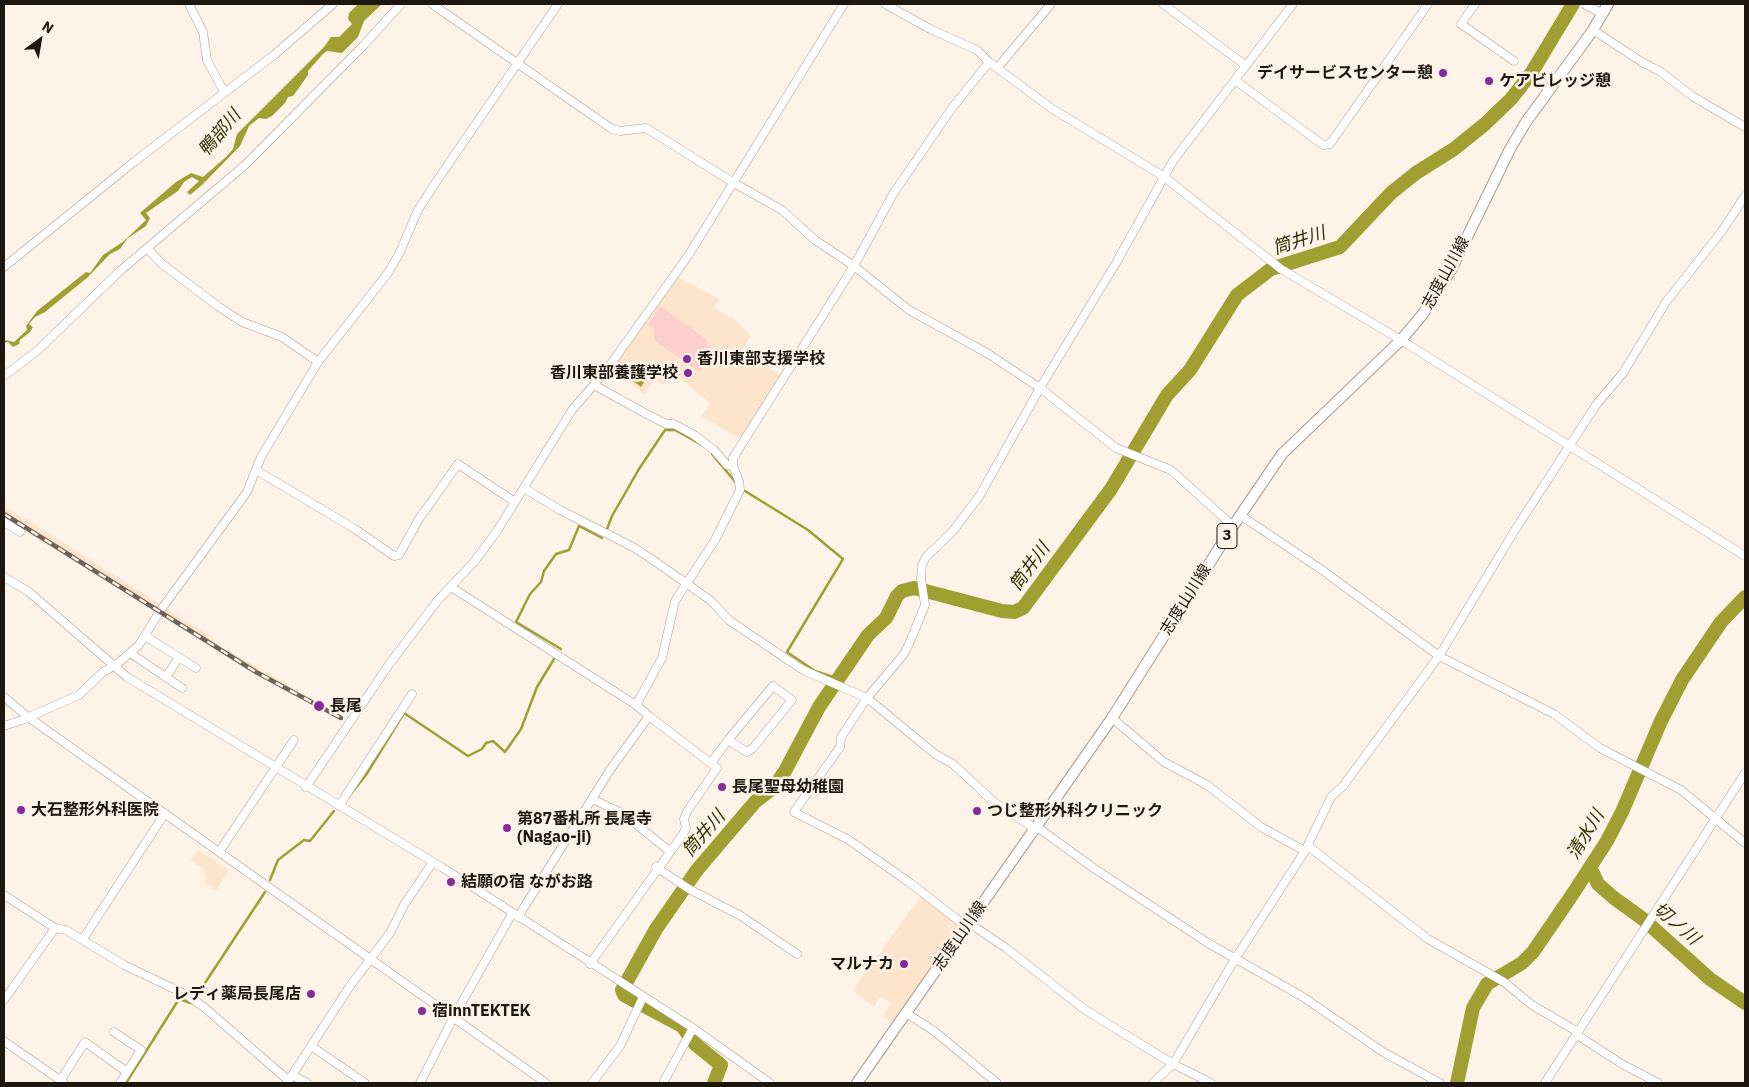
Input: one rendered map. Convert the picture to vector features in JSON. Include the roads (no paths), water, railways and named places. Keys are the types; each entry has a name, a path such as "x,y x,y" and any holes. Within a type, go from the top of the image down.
{"main road":[{"name":"志度山川線","path":"857,1083 1112,718 1240,515 1282,454 1401,340 1423,314 1443,284 1501,166 1526,122 1593,30 1608,4"}],"street":[{"path":"189,4 203,32 207,60 224,92"},
{"path":"4,267 224,92 274,55 333,4"},
{"path":"4,376 37,351 113,277 244,165 363,46 400,4"},
{"path":"432,4 612,129 620,131 646,128 734,183 782,210 815,240 854,266 909,310 987,353 1040,388 1116,448 1142,457 1178,476 1233,526"},
{"path":"4,726 79,695 103,672 130,653 145,636 160,611 247,492 261,457 318,362 388,272 399,254 418,210 558,4"},
{"path":"306,787 390,662 426,616 474,562 515,502 572,410 594,385 688,256 844,4"},
{"path":"886,4 932,30 978,50 989,62 1074,123 1163,176 1281,269 1401,340 1745,556"},
{"path":"998,67 1051,4"},
{"path":"1163,4 1245,65"},
{"path":"1211,1083 1173,1064 1084,1009 1006,948 968,925 849,840 794,812 840,747 841,737 868,698 907,649 923,613 922,565 926,557 969,512 1040,388 1116,263 1163,176 1245,65 1293,4"},
{"path":"1234,80 1323,145 1330,144 1428,4"},
{"path":"1475,4 1461,24 1514,61"},
{"path":"1584,4 1603,14"},
{"path":"1593,30 1661,72 1692,96 1745,127"},
{"path":"636,705 662,658 670,630 671,613 675,601 715,540 740,490 739,481 733,466 733,458 854,266 893,194 952,108 989,62"},
{"path":"1153,1083 1173,1064 1235,959 1306,849 1331,797 1343,786 1438,656 1596,405 1623,373 1666,302 1722,231 1745,196"},
{"path":"147,248 162,264 219,307 242,322 282,337 318,362"},
{"path":"594,385 666,424 674,424 694,435 714,450 727,464 733,466"},
{"path":"256,470 356,529 394,556 399,555 432,499 458,464 515,502"},
{"path":"524,488 560,510 633,547 710,600 730,620 816,677 868,698 935,754 953,764 996,803 1235,959 1303,997 1383,1052 1440,1083"},
{"path":"1240,515 1322,570 1438,656 1554,714 1600,748 1680,790 1745,843"},
{"path":"4,522 20,532"},
{"path":"4,577 29,592 88,641 127,678 433,862 590,964 628,986 640,1002 692,1028 770,1083"},
{"path":"451,587 636,705 718,768 688,810 684,819 686,828 590,964"},
{"path":"145,636 196,668"},
{"path":"130,653 182,688"},
{"path":"166,677 179,657"},
{"path":"711,763 728,740 772,686 792,700 747,752 728,740"},
{"path":"339,806 412,694"},
{"path":"4,697 28,717 546,1083"},
{"path":"420,1083 453,1018 515,916 649,716"},
{"path":"1112,718 1164,762 1207,785 1261,827 1306,849 1412,929 1493,975 1532,1005 1622,1064 1658,1083"},
{"path":"219,852 294,740"},
{"path":"1545,1083 1745,773"},
{"path":"592,799 624,814 669,851"},
{"path":"83,940 165,813"},
{"path":"289,1080 350,986 390,933 404,905 433,862"},
{"path":"656,868 686,887 741,916 797,954"},
{"path":"4,895 55,928 66,930 124,965 156,979 198,1003 289,1080 307,1083"},
{"path":"4,1000 55,928"},
{"path":"592,1083 620,1046 640,1002"},
{"path":"906,1013 934,1031 997,1083"},
{"path":"663,1083 692,1028"},
{"path":"114,1032 141,1050 120,1083"},
{"path":"4,1042 62,1082 85,1042 126,1072"},
{"path":"311,1046 365,1083"},
{"path":"46,1083 52,1076"}],"waterway":[{"name":"筒井川","path":"714,1083 721,1065 695,1044 682,1026 624,995 622,990 656,929 697,870 755,802 774,787 785,771 819,707 868,635 886,618 897,596 902,591 914,588 1002,611 1014,612 1023,608 1111,489 1167,395 1190,370 1237,295 1271,269 1340,247 1391,193 1416,173 1454,149 1485,124 1511,99 1532,72 1573,4"},
{"path":"607,529 612,516 639,469 665,430 675,430 702,445"},
{"path":"712,454 737,484"},
{"path":"745,491 808,530 843,559 787,652 815,671 839,679"},
{"path":"561,649 516,622 530,594 541,582 544,571 556,554 569,550 579,526 602,538"},
{"name":"清水川","path":"1457,1083 1473,1008 1487,984 1522,963 1533,952 1572,895 1607,841 1622,812 1661,721 1682,680 1721,622 1745,597"},
{"path":"350,795 366,775 404,713 468,756 482,749 486,743 493,741 505,752 521,729 537,687 554,659"},
{"path":"270,880 278,860 304,840 310,841 334,811"},
{"name":"切ノ川","path":"1590,867 1598,884 1643,919 1710,979 1745,1003"},
{"path":"197,995 265,892"},
{"path":"126,1083 179,999 191,1003"}],"railway":[{"path":"4,514 256,672 341,718"}],"place":[{"name":"デイサービスセンター憩","path":"1443,73"},
{"name":"ケアビレッジ憩","path":"1489,81"},
{"name":"香川東部支援学校","path":"687,359"},
{"name":"香川東部養護学校","path":"688,373"},
{"name":"長尾","path":"319,706"},
{"name":"長尾聖母幼稚園","path":"722,787"},
{"name":"大石整形外科医院","path":"21,810"},
{"name":"つじ整形外科クリニック","path":"977,811"},
{"name":"第87番札所 長尾寺 (Nagao-ji)","path":"507,828"},
{"name":"結願の宿 ながお路","path":"451,882"},
{"name":"マルナカ","path":"904,964"},
{"name":"レディ薬局長尾店","path":"311,994"},
{"name":"宿innTEKTEK","path":"422,1011"}],"water label":[{"name":"鴨部川","path":"220,133"}]}
